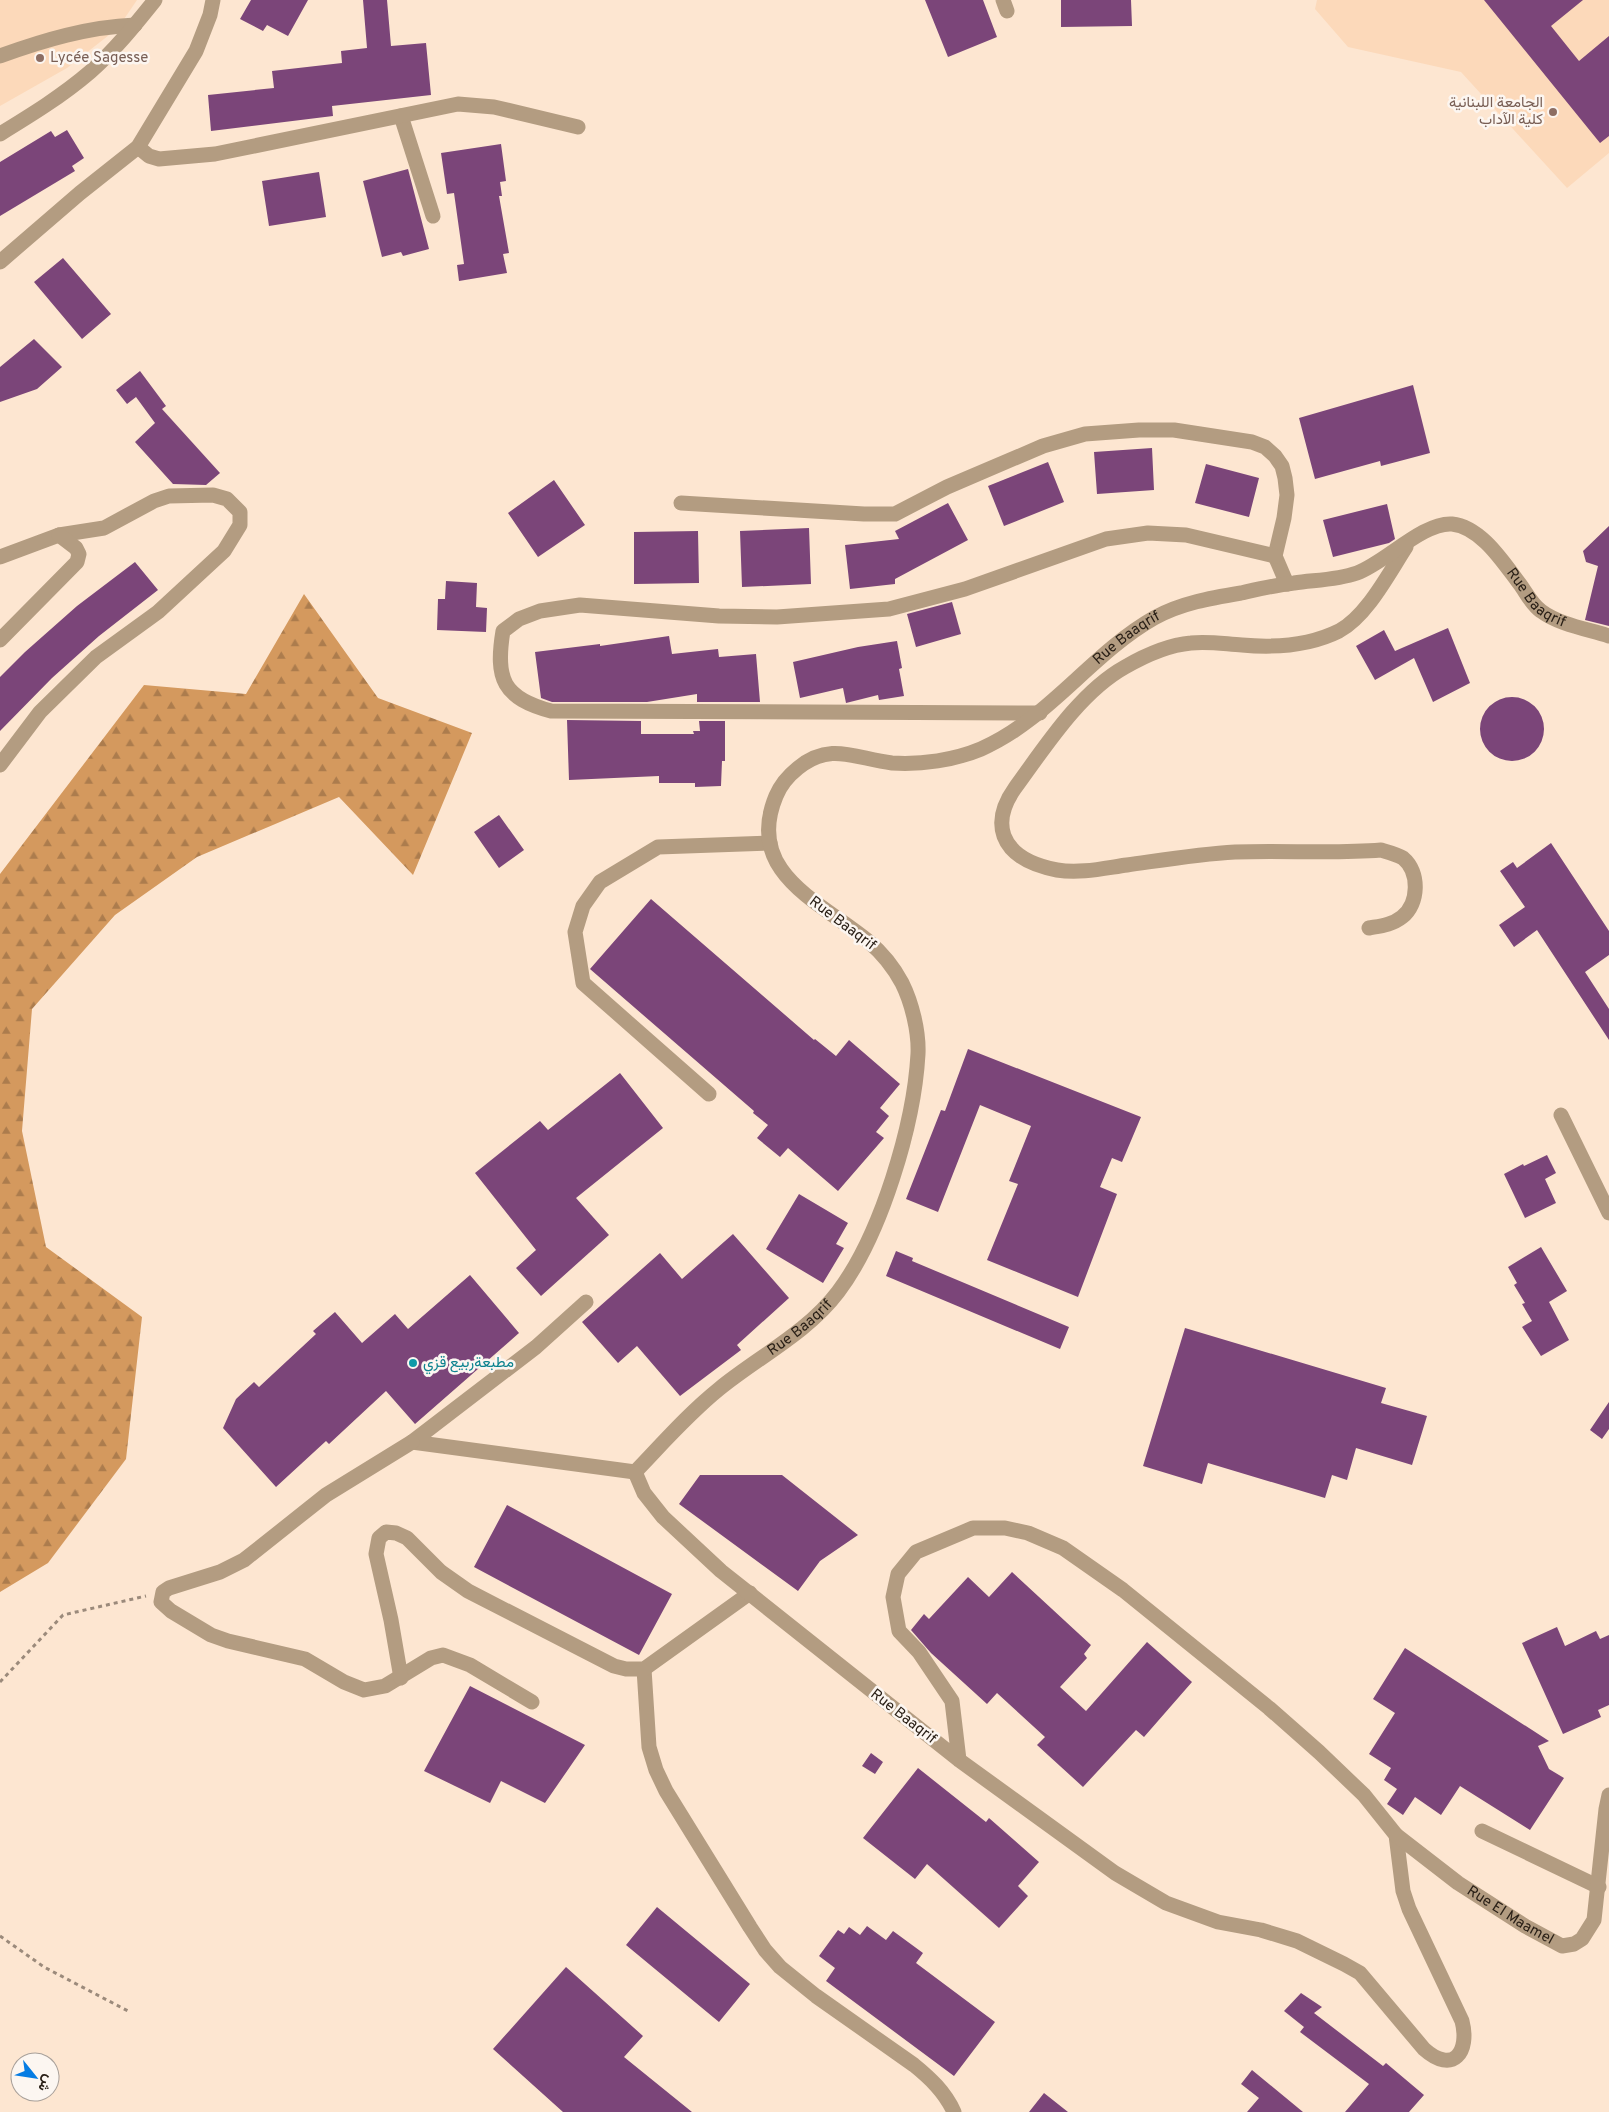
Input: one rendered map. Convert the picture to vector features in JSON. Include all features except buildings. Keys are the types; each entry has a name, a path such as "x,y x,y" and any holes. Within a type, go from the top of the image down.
{"street":[{"path":"0,134 43,107 90,72 135,25 154,0"},
{"path":"0,262 80,193 138,148 196,52 210,15 213,0"},
{"path":"0,56 66,35 105,26 135,25"},
{"path":"138,148 150,156 159,159 215,154 458,104 494,107 578,127"},
{"path":"401,116 433,216"},
{"path":"681,503 864,514 895,514 971,476 1043,446 1085,434 1174,430 1252,442 1265,447 1275,456 1282,466 1286,478 1287,495 1275,556 1287,584"},
{"path":"0,557 59,535 104,528 154,501 169,496 213,495 227,499 240,512 241,520 231,542 224,551 158,612 96,657 40,712 0,765"},
{"name":"Rue Baaqrif","path":"1396,1835 1403,1891 1409,1909 1457,2008 1464,2030 1461,2051 1449,2061 1434,2058 1424,2049 1360,1973 1297,1941 1260,1930 1218,1922 1166,1903 1115,1873 959,1760 721,1571 663,1517 644,1493 635,1472 683,1422 718,1390 805,1326 838,1293 861,1254 879,1217 897,1161 912,1099 918,1050 914,1016 903,984 883,956 868,941 810,901 790,883 777,862 770,844 768,830 777,794 786,778 806,761 826,752 852,754 894,763 925,762 954,758 976,751 1005,738 1040,712 1122,641 1152,619 1181,606 1287,584 1339,578 1361,572 1411,540 1446,524 1460,526 1472,532 1488,545 1532,602 1545,614 1609,636"},
{"path":"1040,712 551,711 531,705 510,692 503,680 500,649 503,631 519,618 556,607 580,605 719,616 777,617 889,609 965,589 1106,539 1148,533 1186,535 1275,556"},
{"path":"0,640 77,562 79,554 76,548 59,535"},
{"path":"1369,928 1389,925 1403,917 1412,905 1416,884 1411,868 1404,859 1393,853 1381,850 1234,852 1092,870 1059,870 1037,864 1017,855 1007,844 1002,831 1002,812 1011,794 1071,715 1095,688 1123,667 1154,653 1189,643 1213,642 1270,646 1297,644 1324,638 1342,629 1362,612 1411,540"},
{"path":"709,1094 583,984 575,932 582,906 600,882 658,847 770,844"},
{"path":"1561,1115 1600,1199 1609,1213"},
{"path":"532,1702 470,1664 443,1655 431,1658 385,1686 364,1690 344,1682 306,1659 228,1641 211,1634 171,1611 162,1602 164,1592 179,1584 220,1572 238,1563 326,1495 412,1442 536,1347 586,1302"},
{"path":"412,1442 635,1472"},
{"name":"Rue El Maamel","path":"959,1760 952,1701 919,1652 899,1631 893,1597 898,1574 916,1552 973,1528 1005,1528 1028,1532 1062,1548 1095,1568 1319,1752 1364,1795 1396,1835 1458,1883 1493,1906 1562,1946 1574,1944 1582,1939 1589,1931 1594,1920 1609,1796"},
{"path":"401,1678 391,1620 376,1554 379,1538 386,1532 396,1533 407,1538 441,1572 468,1591 606,1662 626,1669 644,1669 750,1593"},
{"path":"644,1669 649,1748 656,1770 666,1791 765,1950 797,1981 926,2074 945,2095 954,2112"},
{"path":"1482,1831 1599,1887"}],"path":[{"path":"0,1682 63,1615 164,1592"},
{"path":"0,1936 44,1967 128,2011"}],"shaded area":[{"name":"Lycée Sagesse","path":"0,0 137,0 118,28 67,68 0,106"},
{"name":"الجامعة اللبنانية كلية الآداب","path":"1317,0 1609,0 1609,153 1567,188 1461,72 1348,47 1315,9"}],"green space":[{"path":"304,594 378,698 472,733 413,875 339,797 197,857 115,915 32,1009 22,1131 46,1247 142,1317 126,1459 48,1563 0,1592 0,874 144,685 246,694"}],"place":[{"name":"Lycée Sagesse","path":"40,58"},
{"name":"الجامعة اللبنانية كلية الآداب","path":"1553,112"},
{"name":"مطبعةربيع قزي","path":"413,1363"}]}
